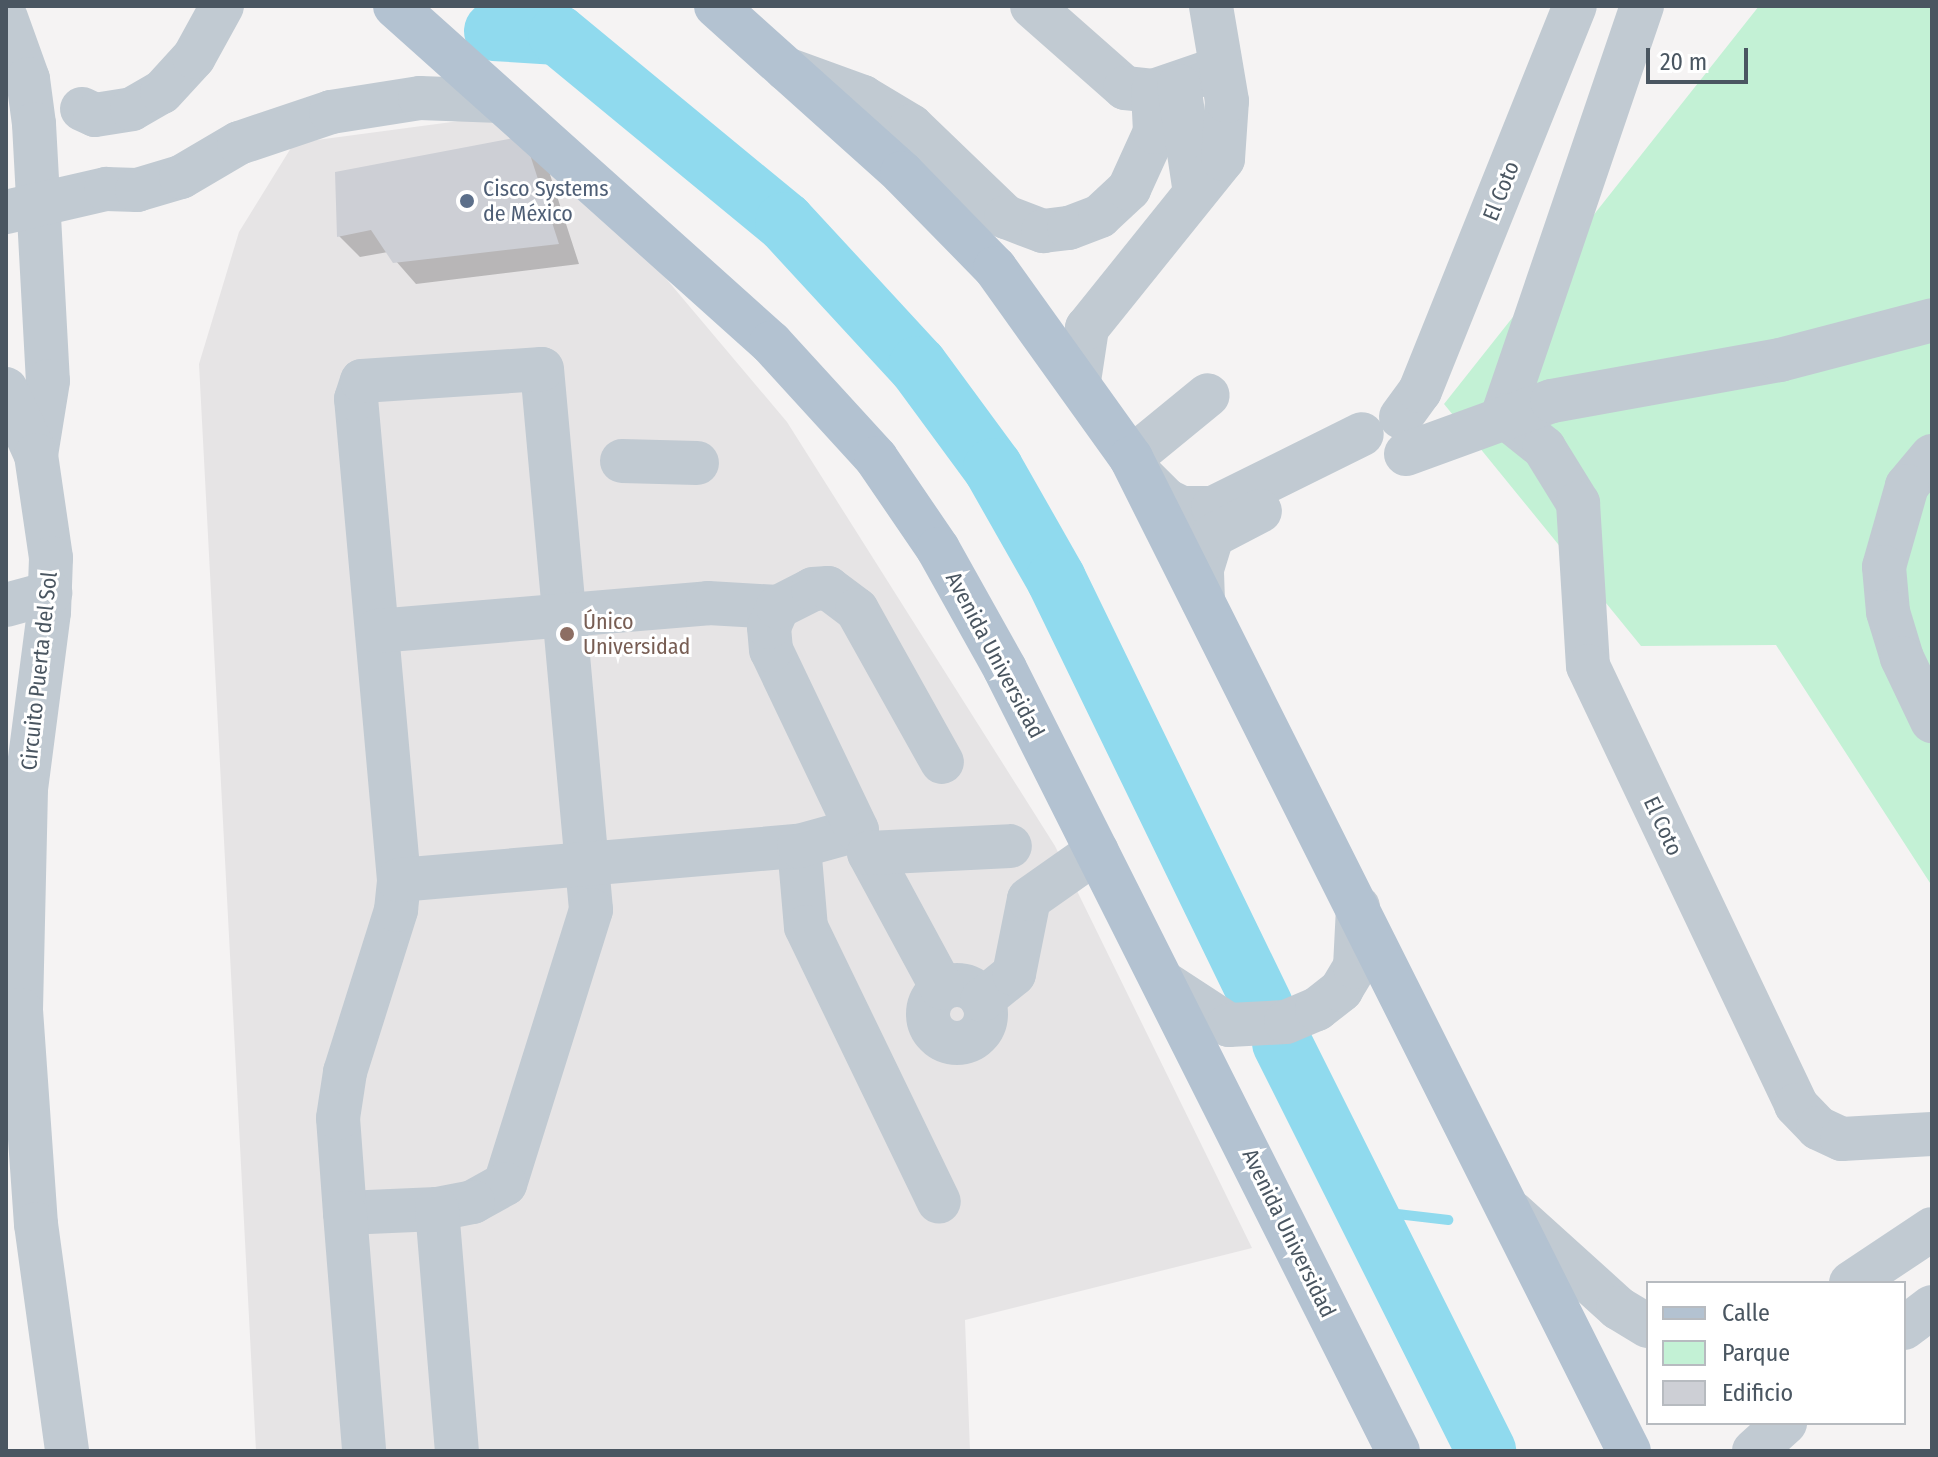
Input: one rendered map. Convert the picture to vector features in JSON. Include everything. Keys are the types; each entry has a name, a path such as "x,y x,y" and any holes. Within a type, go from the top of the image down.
{"main road":[{"name":"Avenida Universidad","path":"395,6 771,343 876,458 938,549 1097,851 1398,1451"},
{"path":"716,6 957,227 1079,381 1135,466 1513,1213 1629,1451"}],"street":[{"path":"20,128 82,109 105,97 172,80 194,57 222,6"},
{"path":"1032,6 1078,22 1176,82 1209,124 1206,162 1195,193 1087,328 1079,381"},
{"path":"786,69 863,97 911,126 1006,217 1043,231 1069,228 1100,216 1129,189 1133,128 1176,82 1211,6"},
{"name":"El Coto","path":"1385,441 1420,391 1575,6"},
{"path":"1503,415 1642,6"},
{"name":"Circuito Puerta del Sol","path":"6,18 28,79 20,128 21,209 48,381 36,455"},
{"path":"21,209 106,189 137,190 181,177 208,157 286,123 355,107 420,98 500,101"},
{"path":"1208,395 1135,466 1166,500 1182,508 1213,508 1385,441 1419,454 1503,415 1552,401 1780,360 1932,320"},
{"path":"345,1213 437,1209 473,1202 505,1184 591,910 542,369 362,381 356,399 399,880 396,910 340,1102 345,1213 364,1451"},
{"name":"Circuito Puerta del Sol","path":"6,389 36,455 51,558 50,593 26,789 14,948 25,1099 21,1225 67,1451"},
{"name":"El Coto","path":"1503,415 1544,448 1578,503 1588,666 1796,1105 1818,1128 1842,1139 1932,1134"},
{"path":"1203,601 1202,569 1212,536 1385,441"},
{"path":"1932,456 1907,486 1884,567 1895,635 1932,721"},
{"path":"622,461 697,463"},
{"path":"377,631 708,603 778,607 813,589 828,588 844,596 942,762"},
{"path":"6,605 50,593"},
{"path":"399,880 799,846 857,830 771,650 769,627 778,607"},
{"path":"799,846 806,927 939,1202"},
{"path":"1010,846 869,853 962,994 1014,974 1029,899 1097,851"},
{"path":"1166,984 1229,1025 1286,1022 1317,1009 1341,990 1355,967 1358,907"},
{"path":"437,1209 457,1451"},
{"path":"1513,1213 1618,1308 1646,1325"},
{"path":"1854,1281 1932,1229"},
{"path":"1906,1326 1932,1307"},
{"path":"1754,1451 1783,1425"}],"shaded area":[{"name":"Único Universidad","path":"497,116 620,224 787,422 1055,846 1252,1248 965,1320 970,1451 256,1451 199,364 239,232 294,143"}],"green space":[{"path":"1759,6 1932,6 1932,886 1776,645 1641,646 1444,404"}],"building":[{"path":"524,136 559,244 393,263 371,230 337,237 335,172"}],"waterway":[{"path":"494,31 558,35 785,222 918,366 993,468 1056,579 1263,1006"},
{"path":"1282,1043 1486,1451"},
{"path":"1363,1210 1448,1220"}],"place":[{"name":"Cisco Systems de México","path":"467,201"},
{"name":"Único Universidad","path":"567,634"}]}
